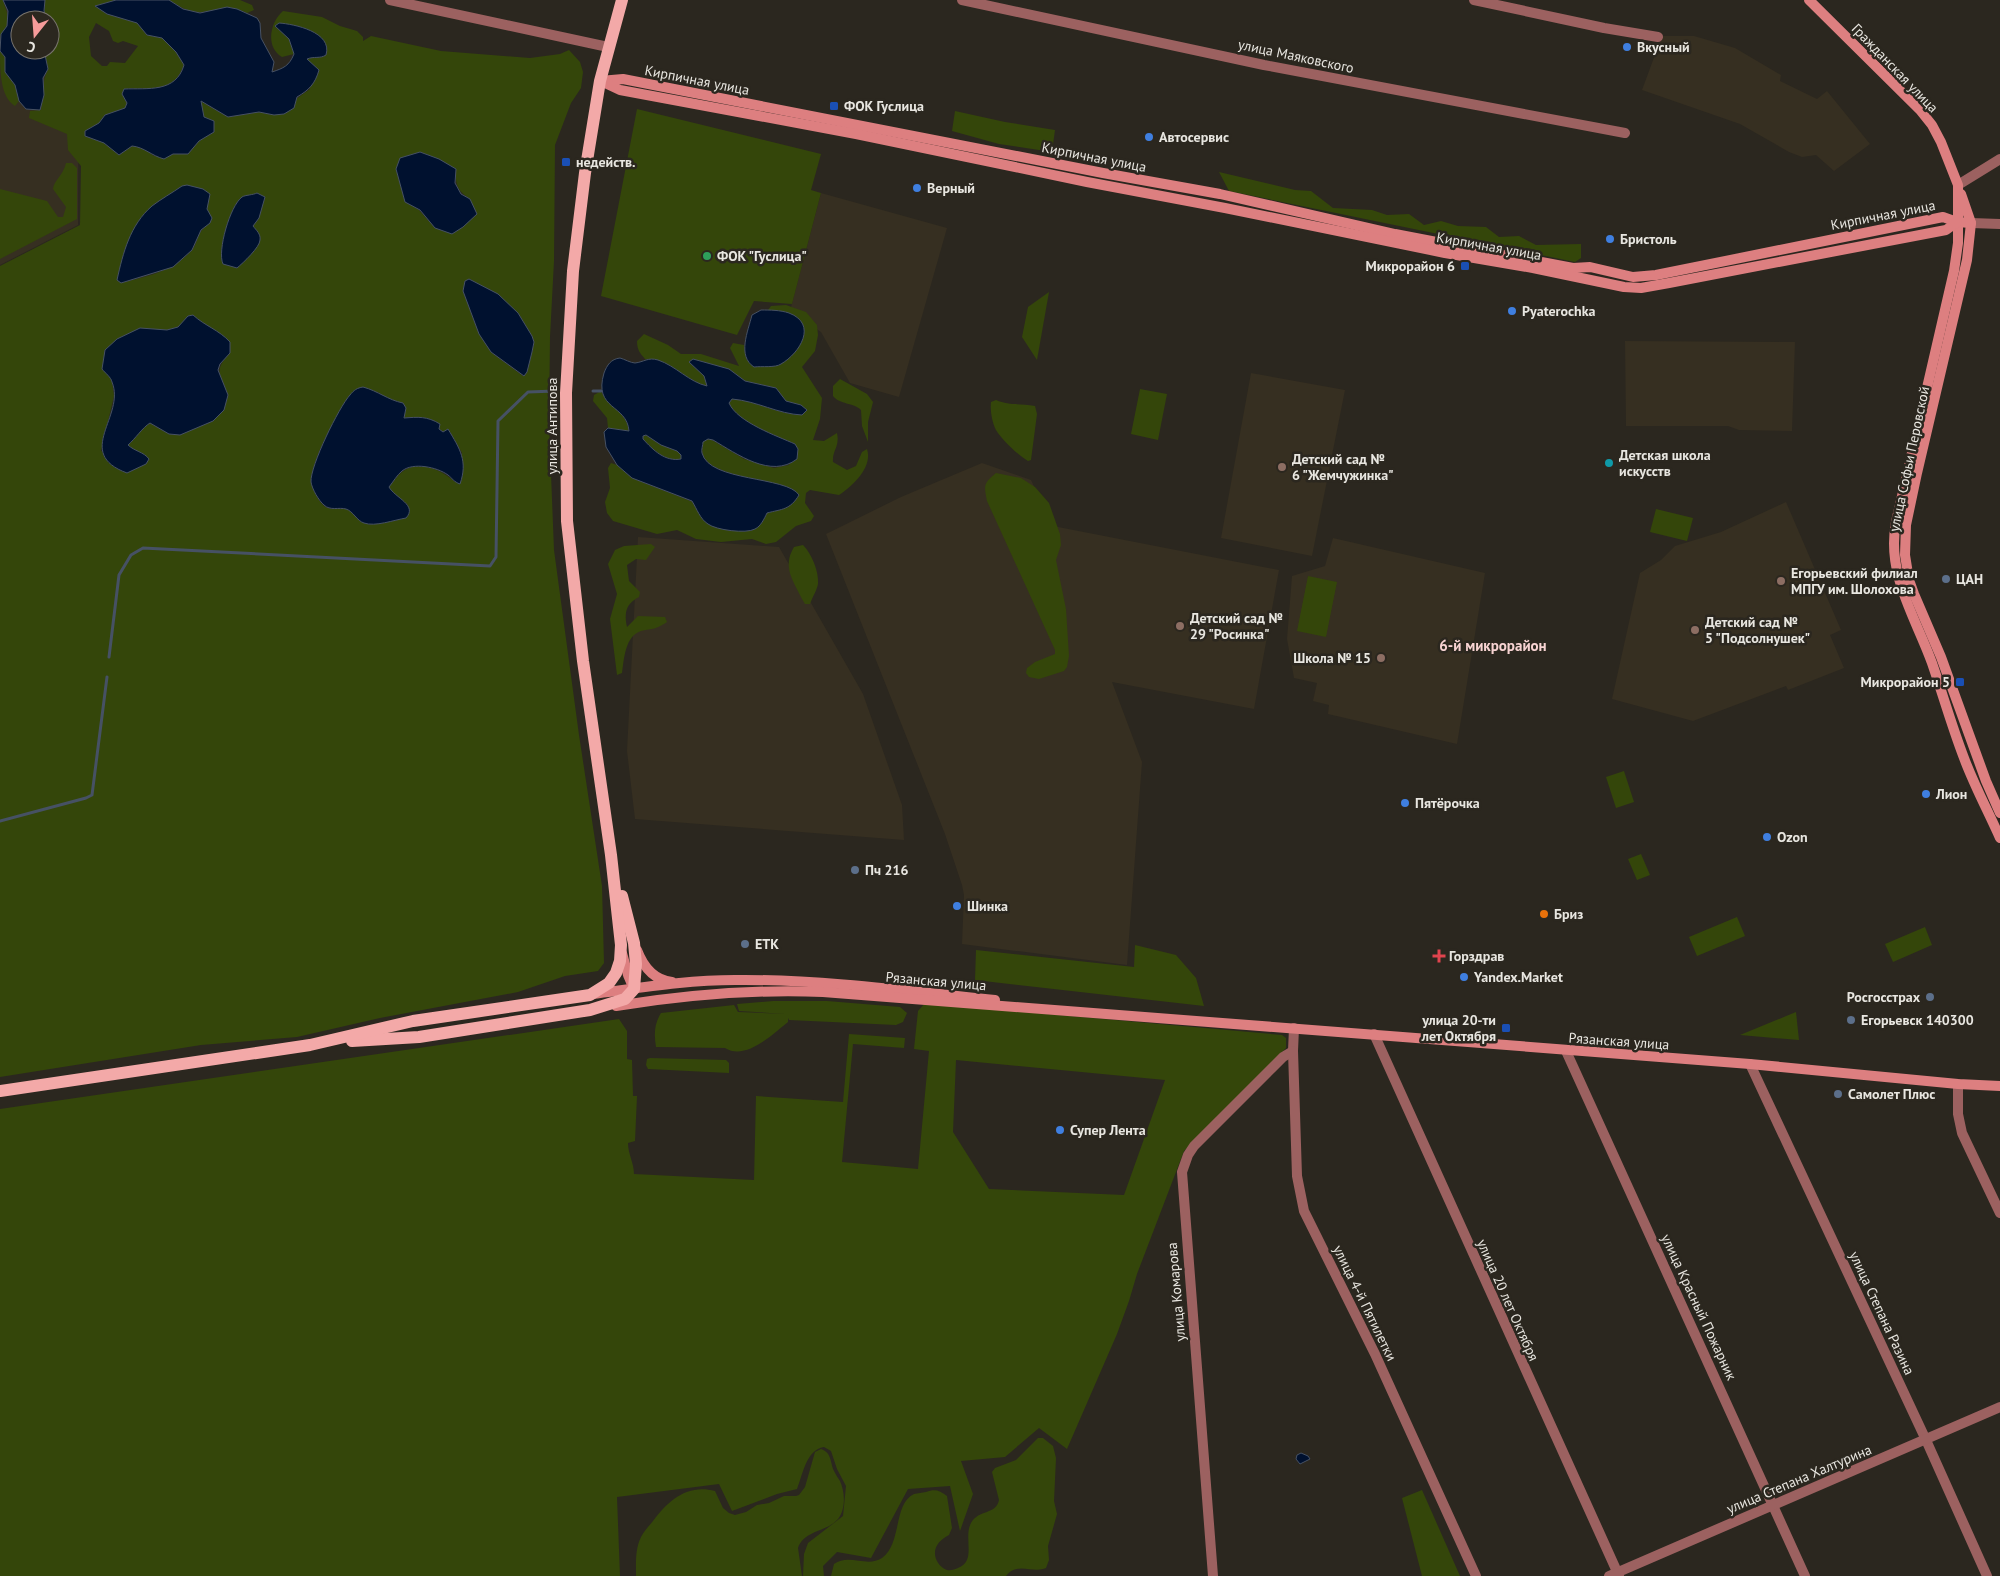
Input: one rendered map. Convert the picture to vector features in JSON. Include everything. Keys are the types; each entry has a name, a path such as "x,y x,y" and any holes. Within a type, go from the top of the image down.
{"main road":[{"name":"улица Антипова","path":"590,995 609,983 616,973 620,961 621,945 612,855 576,608 567,521 568,342 577,234 600,81 622,0"},
{"name":"улица Антипова","path":"612,855 634,943 636,964 634,989"},
{"path":"318,1043 419,1037 590,1010 624,999 634,989"},
{"path":"0,1091 318,1043 413,1021 590,995"}],"street":[{"path":"394,0 608,47"},
{"name":"улица Маяковского","path":"962,0 1274,66 1625,133"},
{"path":"1474,0 1604,28 1658,37"},
{"name":"Гражданская улица","path":"1809,0 1920,110 1932,125 1947,156 1958,187 1957,222"},
{"name":"Кирпичная улица","path":"600,81 620,90 848,132 1094,184 1633,288 1669,283 1946,230 1957,222"},
{"path":"1958,187 2000,159"},
{"name":"улица Софьи Перовской","path":"1958,187 1971,223 1968,260 1906,525 1905,555 1912,587 1941,657 2000,838"},
{"path":"1957,222 2000,224"},
{"name":"улица Софьи Перовской","path":"1957,222 1958,243 1954,271 1893,534 1894,553 1898,581 1931,661 1964,759 1999,807"},
{"path":"634,943 641,960 648,970 665,982 678,983"},
{"path":"621,945 628,975 634,989 640,997 653,1000"},
{"name":"Рязанская улица","path":"590,995 678,983 735,980 796,981 1235,1025"},
{"name":"Рязанская улица","path":"590,1010 705,994 781,990 1374,1034 2000,1086"},
{"name":"улица 4-й Пятилетки","path":"1294,1028 1297,1176 1304,1211 1375,1354 1476,1576"},
{"name":"улица 20 лет Октября","path":"1374,1034 1615,1575"},
{"name":"улица Комарова","path":"1213,1576 1182,1199 1182,1172 1188,1155 1194,1146 1283,1057 1293,1051"},
{"name":"улица Красный Пожарник","path":"1566,1051 1805,1576"},
{"name":"улица Степана Разина","path":"1750,1064 1926,1440 1987,1576"},
{"path":"1958,1084 1958,1114 1962,1133 2000,1213"},
{"name":"улица Степана Халтурина","path":"1615,1575 2000,1407"}],"shaded area":[{"path":"0,0 79,0 78,225 0,265"},
{"path":"1662,36 1694,36 1735,48 1781,75 1780,81 1817,99 1827,91 1870,144 1834,171 1816,155 1802,157 1789,152 1740,124 1642,90"},
{"path":"821,193 947,228 899,397 850,383 821,332 790,311"},
{"path":"1625,341 1795,342 1792,431 1739,430 1728,426 1626,426"},
{"name":"Детский сад № 6 \"Жемчужинка\"","path":"1251,373 1345,390 1312,556 1221,538"},
{"path":"982,463 1031,480 1053,526 1279,570 1254,709 1112,682 1142,762 1127,965 962,944 964,895 962,885 945,834 826,534 901,497"},
{"name":"Детский сад № 5 \"Подсолнушек\"","path":"1786,502 1841,630 1830,635 1844,668 1788,690 1786,686 1693,721 1612,699 1640,573 1661,560 1675,546 1721,532"},
{"path":"638,537 779,547 863,694 902,805 904,840 635,819 627,751"},
{"name":"Школа № 15","path":"1333,538 1485,573 1457,744 1328,714 1329,705 1313,701 1317,683 1294,678 1287,639 1292,576 1325,566"}],"green space":[{"path":"0,0 3,0 8,20 0,38"},
{"path":"45,0 116,0 95,6 107,14 137,23 147,35 162,38 176,52 184,64 175,80 168,84 160,87 124,89 122,94 127,103 125,108 105,115 99,123 85,131 85,136 104,143 119,155 132,146 142,147 154,156 188,153 199,141 213,132 204,117 200,101 228,117 259,112 274,115 310,89 307,59 322,57 276,26 290,39 294,54 282,57 277,53 271,41 271,34 275,21 283,11 322,17 340,26 357,31 363,37 363,41 371,36 441,51 530,58 560,54 569,50 580,62 583,72 581,88 571,103 555,145 554,261 550,337 549,423 554,550 602,886 604,963 598,971 565,976 518,992 380,1018 297,1037 201,1045 0,1077 0,266 80,225 81,166 68,150 67,134 29,118 30,111 41,110 48,69 46,60 60,60 60,10 44,10","holes":["96,23 109,31 113,41 118,43 123,41 138,46 125,63 110,62 107,66 102,66 91,56 89,37","396,169 456,169 458,187 470,199 435,228 419,210 405,201","210,223 199,234 196,244 191,251 176,264 159,272 121,283","470,279 518,313 532,336 534,342 527,372 523,376 491,352 479,334 463,291","193,315 230,353 221,364 220,369 228,395 169,434 150,423 147,425 128,445 136,452 145,455 101,451 114,396 112,381 140,328 169,330 177,327","378,392 388,399 403,403 404,418 420,417 444,432 449,430 462,453 455,482 437,470 422,466 408,468 389,487 392,492 408,505 364,523 349,510 332,509 323,505 314,490 312,483 313,470 321,447 350,395"]},
{"path":"169,0 240,0 252,5 254,10 247,13 229,8 197,12 184,9"},
{"path":"0,51 5,57 5,72 15,85 19,101 15,106 10,102 4,90"},
{"name":"ФОК \"Гуслица\"","path":"637,109 821,154 811,190 821,193 792,304 754,301 737,335 601,296"},
{"path":"955,111 1055,130 1052,152 999,144 952,131"},
{"path":"66,163 72,163 77,168 77,219 0,259 0,189 47,201 58,217 63,217 66,207 53,189"},
{"path":"1219,172 1295,190 1311,191 1333,208 1372,210 1387,215 1409,214 1424,225 1441,221 1458,226 1486,227 1499,237 1519,236 1536,245 1581,244 1581,258 1575,262 1229,191"},
{"path":"1049,292 1037,360 1022,337 1028,307"},
{"path":"786,305 806,312 817,325 818,335 815,351 802,367 822,398 820,419 813,440 824,441 837,433 838,442 833,462 847,470 856,466 862,452 867,449 867,463 856,481 839,495 810,490 806,493 805,503 814,516 811,521 796,526 776,542 766,544 752,539 721,542 696,539 677,530 657,534 613,521 607,513 605,502 610,488 608,468 611,463 617,465 632,478 693,502 702,519 762,523 767,513 789,507 791,488 746,478 721,470 712,465 703,456 703,442 707,439 712,440 744,459 774,468 789,465 795,444 749,423 733,410 729,403 732,399 741,400 802,415 806,410 801,405 786,401 776,388 745,381 729,369 689,362 704,376 708,386 692,380 663,363 645,359 639,351 637,341 644,334 668,345 681,354 701,354 739,366 730,348 733,343 744,345 747,360 775,310 768,310 771,306"},
{"path":"840,379 867,394 873,402 868,422 868,442 862,426 861,410 858,407 839,401 833,396 833,386"},
{"path":"1140,389 1167,394 1158,440 1131,434"},
{"path":"601,391 625,419 629,431 608,428 607,418 593,401 594,395"},
{"path":"996,400 1035,406 1037,414 1031,460 1028,461 1015,451 996,430 992,420 991,402"},
{"path":"646,435 661,445 677,451 681,455 681,460 670,459 660,454 643,439 643,436"},
{"path":"996,473 1021,478 1035,487 1049,503 1060,534 1061,545 1056,560 1066,609 1069,656 1067,667 1064,671 1039,679 1029,677 1026,673 1027,668 1035,662 1055,654 1055,650 987,501 986,485"},
{"path":"1656,509 1693,518 1687,541 1650,532"},
{"path":"651,544 655,547 646,560 636,559 627,565 629,581 640,592 639,597 627,609 627,627 638,616 665,617 667,622 657,628 641,631 632,638 626,649 622,673 617,675 610,619 617,594 608,564 615,550 624,546"},
{"path":"803,545 812,558 818,579 810,604 805,604 802,599 792,579 789,567 794,547"},
{"path":"1308,576 1337,582 1326,637 1297,631"},
{"path":"1624,771 1634,802 1616,808 1606,777"},
{"path":"1641,854 1650,875 1637,880 1628,859"},
{"path":"1737,917 1745,936 1697,956 1689,937"},
{"path":"1925,927 1932,945 1893,962 1885,944"},
{"path":"1135,945 1176,955 1196,978 1204,1006 975,980 976,950 1134,967"},
{"path":"773,1001 827,1001 900,1007 907,1013 903,1022 896,1025 789,1020 788,1018 788,1022 767,1039 750,1049 742,1051 733,1051 725,1048 656,1047 655,1030 661,1013 734,1005 738,1012 786,1014 739,1011 737,1004"},
{"path":"925,1003 1282,1035 1286,1038 1286,1048 1184,1151 1137,1274 1117,1334 1067,1449 1039,1428 1005,1457 961,1461 973,1494 960,1531 950,1486 908,1489 871,1558 837,1552 823,1566 824,1576 803,1576 804,1554 808,1543 843,1516 846,1486 837,1469 831,1451 824,1447 818,1449 809,1458 797,1489 777,1494 732,1511 719,1484 617,1497 620,1576 0,1576 0,1109 619,1019 627,1031 627,1059 632,1060 633,1096 637,1096 635,1141 628,1143 634,1174 754,1180 756,1096 843,1102 849,1034 905,1038 904,1048 853,1044 842,1162 918,1169 929,1051 914,1049 918,1011","holes":["956,1060 1165,1080 1124,1195 989,1189 953,1132"]},
{"path":"1796,1012 1799,1040 1740,1035"},
{"path":"647,1059 726,1060 729,1063 729,1073 648,1069 646,1065"},
{"path":"1038,1438 1043,1438 1053,1446 1056,1458 1054,1501 1057,1514 1048,1546 1049,1560 1046,1568 1036,1570 1015,1569 1006,1576 831,1576 834,1564 840,1561 870,1562 882,1558 892,1544 903,1506 907,1499 914,1494 932,1491 939,1491 947,1496 952,1528 949,1535 936,1547 936,1559 940,1566 947,1570 964,1565 968,1555 968,1535 971,1523 978,1516 994,1508 999,1500 992,1472 995,1468 1016,1460"},
{"path":"821,1449 829,1455 834,1471 840,1481 844,1495 843,1505 838,1519 810,1534 801,1542 798,1548 802,1576 636,1576 637,1551 641,1537 659,1513 672,1500 687,1492 696,1490 715,1491 723,1508 735,1515 784,1496 799,1495 805,1487 815,1452"},
{"path":"1422,1490 1460,1576 1422,1576 1402,1498"}],"water":[{"path":"3,0 45,0 44,10 10,10 10,60 46,60 48,69 43,78 44,95 40,110 26,109 19,101 15,85 5,72 5,57 0,51 1,34 7,26 8,11"},
{"path":"116,0 169,0 183,9 200,13 227,7 237,9 257,18 260,23 261,38 274,62 272,72 286,66 294,54 289,39 275,26 279,23 294,25 318,35 324,40 327,47 326,55 307,59 319,70 316,79 305,92 297,97 294,108 284,114 274,115 259,112 228,117 201,101 204,117 214,121 214,132 199,141 188,154 173,154 164,159 132,146 119,155 104,143 85,136 85,131 99,123 105,115 125,108 127,103 122,94 124,89 168,85 180,74 184,65 176,52 162,38 147,35 137,23 107,14 95,6"},
{"path":"420,152 439,159 456,169 455,183 461,194 470,199 477,214 452,234 435,228 420,210 405,202 396,169 400,158"},
{"path":"187,185 203,189 210,194 207,209 212,218 210,223 201,230 192,250 173,267 121,283 117,280 122,260 128,240 138,222 152,206 182,186"},
{"path":"257,193 265,197 259,218 253,226 260,236 259,243 251,255 237,268 223,264 223,239 233,209 242,197"},
{"path":"469,279 498,294 518,313 532,336 534,342 532,352 527,372 524,376 491,352 479,334 463,291 465,281"},
{"path":"761,310 789,313 798,318 803,324 804,331 800,346 788,359 778,365 754,367 746,356 746,336 752,315"},
{"path":"193,315 230,342 230,353 220,364 218,370 228,395 224,410 213,421 180,435 169,434 150,423 128,445 149,459 146,464 127,473 111,465 104,455 102,444 113,408 114,395 111,380 102,369 105,350 117,339 140,328 167,330 178,327 188,316"},
{"path":"620,358 635,363 655,359 671,366 694,381 707,386 704,376 689,362 693,359 729,369 745,381 776,388 786,401 801,405 807,410 802,415 741,400 732,399 729,403 733,410 749,422 768,433 795,444 798,449 797,459 787,464 776,466 754,462 708,439 703,442 702,450 708,462 718,469 780,484 792,489 799,495 796,500 785,508 767,513 761,524 755,529 731,531 717,528 705,522 692,501 632,478 617,465 606,447 604,432 608,428 629,431 623,416 603,394 602,385 606,367 614,360","holes":["646,435 661,445 677,451 681,455 681,459 670,459 660,454 643,439 643,436"]},
{"path":"363,387 403,403 406,408 404,418 427,418 440,424 439,429 443,432 448,429 462,455 463,462 460,484 443,472 432,468 418,466 402,471 389,487 407,505 409,513 406,518 379,524 364,523 346,509 326,507 318,498 311,482 320,451 345,402 356,389"},
{"path":"1301,1453 1310,1459 1300,1464 1296,1459 1297,1455"}],"waterway":[{"path":"109,657 119,575 131,555 143,548 490,566 496,557 498,421 528,392 555,391"},
{"path":"593,391 601,391"},
{"path":"0,821 92,795 107,677"}],"place":[{"name":"Вкусный","path":"1627,47"},
{"name":"ФОК Гуслица","path":"834,106"},
{"name":"Автосервис","path":"1149,137"},
{"name":"недейств.","path":"566,162"},
{"name":"Верный","path":"917,188"},
{"name":"Бристоль","path":"1610,239"},
{"name":"ФОК \"Гуслица\"","path":"707,256"},
{"name":"Микрорайон 6","path":"1465,266"},
{"name":"Pyaterochka","path":"1512,311"},
{"name":"Детская школа искусств","path":"1609,463"},
{"name":"Детский сад № 6 \"Жемчужинка\"","path":"1282,467"},
{"name":"ЦАН","path":"1946,579"},
{"name":"Егорьевский филиал МПГУ им. Шолохова","path":"1781,581"},
{"name":"Детский сад № 29 \"Росинка\"","path":"1180,626"},
{"name":"Детский сад № 5 \"Подсолнушек\"","path":"1695,630"},
{"name":"Школа № 15","path":"1381,658"},
{"name":"Микрорайон 5","path":"1960,682"},
{"name":"Лион","path":"1926,794"},
{"name":"Пятёрочка","path":"1405,803"},
{"name":"Ozon","path":"1767,837"},
{"name":"Пч 216","path":"855,870"},
{"name":"Шинка","path":"957,906"},
{"name":"Бриз","path":"1544,914"},
{"name":"ЕТК","path":"745,944"},
{"name":"Горздрав","path":"1439,956"},
{"name":"Yandex.Market","path":"1464,977"},
{"name":"Росгосстрах","path":"1930,997"},
{"name":"Егорьевск 140300","path":"1851,1020"},
{"name":"улица 20-ти лет Октября","path":"1506,1028"},
{"name":"Самолет Плюс","path":"1838,1094"},
{"name":"Супер Лента","path":"1060,1130"}],"district":[{"name":"6-й микрорайон","path":"1493,645"}]}
